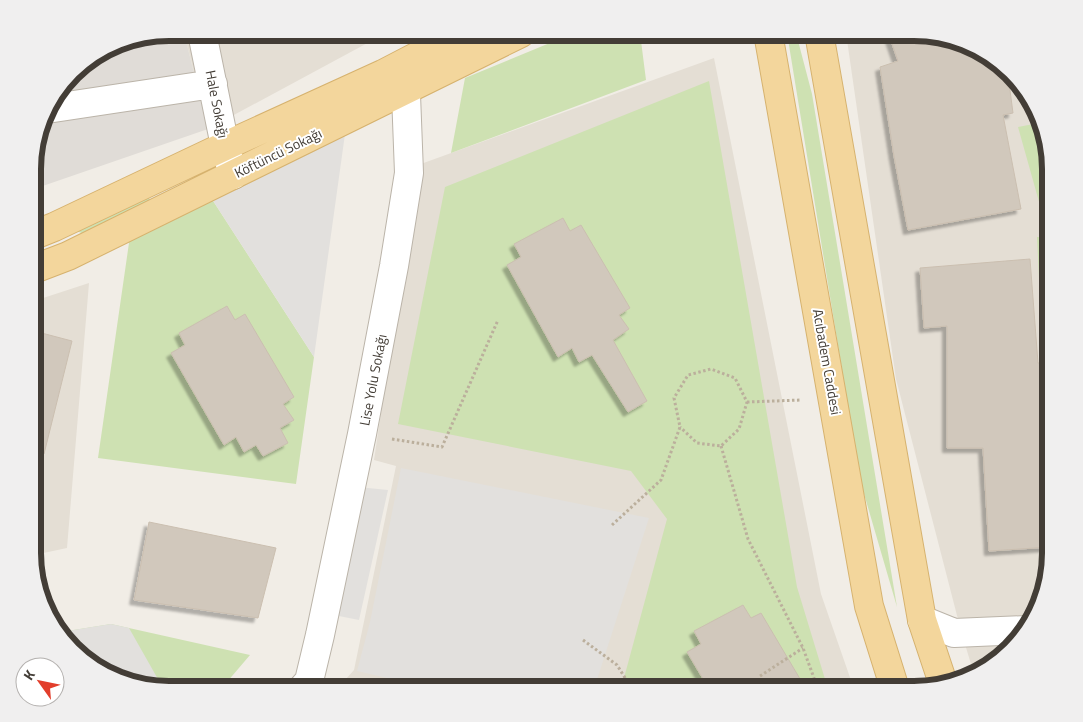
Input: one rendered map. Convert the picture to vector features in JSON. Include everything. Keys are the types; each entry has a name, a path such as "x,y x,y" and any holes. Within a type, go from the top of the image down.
{"main road":[{"name":"Köftüncü Sokağı","path":"41,266 68,256 233,175 406,77 451,41"},
{"name":"Köftüncü Sokağı","path":"41,232 225,146 498,41"},
{"name":"Acıbadem Caddesi","path":"770,41 869,606 892,680"},
{"path":"813,41 825,66"},
{"path":"821,41 922,620 941,677"}],"street":[{"name":"Hale Sokağı","path":"204,41 225,146 233,175"},
{"name":"Lise Yolu Sokağı","path":"309,681 362,434 394,266 409,172 406,77"},
{"path":"57,108 213,84"},
{"path":"922,620 954,633 1015,630"}],"path":[{"path":"384,437 442,447 498,320"},
{"path":"612,525 661,480 680,427 674,398 688,375 711,369 734,378 747,402 739,429 720,446 697,443 680,427"},
{"path":"747,402 834,400"},
{"path":"720,446 748,539 803,648 815,680"},
{"path":"583,640 617,665 627,680"},
{"path":"760,676 803,648"}],"shaded area":[{"path":"186,41 371,41 208,129"},
{"path":"186,41 208,129 41,187 42,152 48,128 58,105 73,85 91,68 105,58 128,48 152,42"},
{"path":"847,41 931,42 970,54 998,73 1015,91 1025,105 1032,120 1039,144 1041,161 1041,561 1039,578 1029,609 1020,624 1010,637 992,654 972,667 896,379"},
{"path":"714,58 821,594 851,680 344,681 354,670 396,466 374,460 418,165"},
{"path":"345,134 314,357 208,193"},
{"path":"89,283 67,548 41,554 41,553 41,299"},
{"path":"401,468 649,518 597,680 398,681 357,671 370,622"},
{"path":"358,487 388,490 359,620 329,614"},
{"path":"111,624 129,628 158,680 128,674 113,668 91,654 68,631"}],"green space":[{"path":"555,41 641,41 646,80 451,153 465,78"},
{"path":"788,41 798,41 812,94 897,607 860,480"},
{"path":"709,81 797,587 825,680 623,680 667,519 631,471 398,424 445,187"},
{"path":"1033,124 1037,136 1041,161 1041,209 1018,127"},
{"path":"208,193 314,357 296,484 98,458 130,236"},
{"path":"148,195 150,200 84,234 74,230"},
{"path":"1037,237 1041,237 1041,319"},
{"path":"111,624 250,655 228,681 169,681 144,678 113,668 98,659 68,631"}],"building":[{"path":"891,41 931,42 970,54 998,73 1009,84 1013,113 1003,115 1021,209 908,230 880,67 898,61"},
{"path":"563,218 570,231 581,225 630,308 619,315 629,329 613,340 647,401 628,412 592,355 579,362 572,348 558,357 507,265 521,257 514,244"},
{"path":"1030,259 1038,363 1041,363 1041,548 989,551 983,448 947,448 947,326 924,328 920,268"},
{"path":"227,306 235,320 245,314 294,397 283,404 294,420 280,428 288,443 263,456 256,445 244,452 236,437 224,445 171,353 185,345 179,333"},
{"path":"41,333 72,341 44,454 41,453"},
{"path":"149,522 276,548 258,618 134,600"},
{"path":"743,605 751,618 761,613 801,680 704,680 687,652 701,644 694,631"}]}
